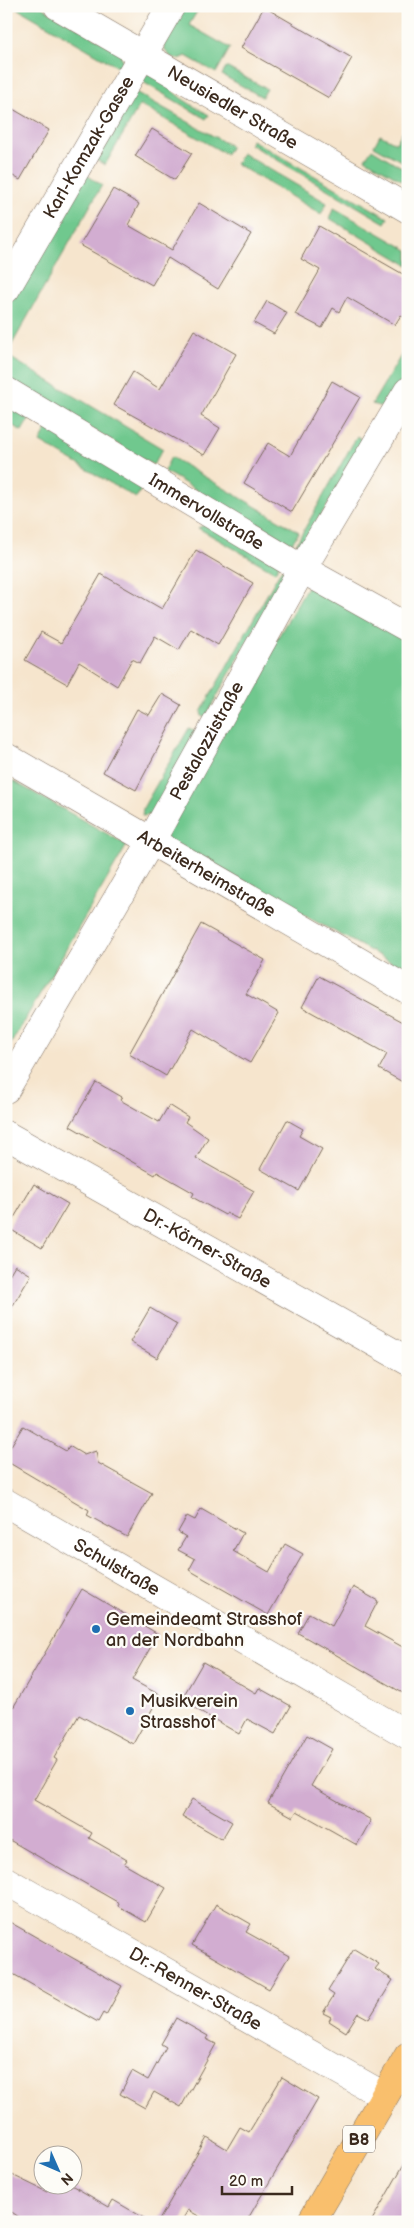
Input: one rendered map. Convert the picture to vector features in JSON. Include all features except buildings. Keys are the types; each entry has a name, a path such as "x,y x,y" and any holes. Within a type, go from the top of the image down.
{"main road":[{"name":"B8","path":"311,2222 384,2096 405,2067"}],"street":[{"name":"Neusiedler Straße","path":"58,6 408,209"},
{"name":"Karl-Komzak-Gasse","path":"6,289 171,6"},
{"name":"Immervollstraße","path":"6,391 302,569 408,628"},
{"name":"Pestalozzistraße","path":"6,1089 151,841 302,569 408,391"},
{"name":"Arbeiterheimstraße","path":"6,757 408,990"},
{"name":"Dr.-Körner-Straße","path":"6,1135 408,1361"},
{"name":"Schulstraße","path":"6,1503 408,1735"},
{"name":"Dr.-Renner-Straße","path":"6,1881 384,2096"}],"green space":[{"path":"18,6 40,6 120,52 123,70 17,8"},
{"path":"181,6 199,8 189,25 230,48 216,73 186,56 178,59 166,52 163,44"},
{"path":"226,67 267,89 262,97 222,75"},
{"path":"149,73 164,79 178,95 209,115 206,119 138,79"},
{"path":"130,89 231,146 226,154 140,105 105,165 91,157"},
{"path":"408,122 408,149 406,153 408,155 408,165 374,146 380,135 396,143"},
{"path":"252,140 388,218 385,223 250,144"},
{"path":"372,149 408,171 408,184 365,159"},
{"path":"242,153 327,203 321,214 236,164"},
{"path":"85,174 102,185 6,355 6,302"},
{"path":"334,208 408,250 408,265 329,218"},
{"path":"402,354 408,359 408,371 388,403 382,407 372,404"},
{"path":"6,355 163,449 153,465 6,379"},
{"path":"6,400 29,419 22,431 6,422"},
{"path":"47,429 146,481 136,498 40,442"},
{"path":"357,436 362,440 363,453 302,543 296,544"},
{"path":"171,457 299,532 291,545 164,471"},
{"path":"209,523 280,563 275,572 198,528"},
{"path":"282,568 285,574 205,718 201,712"},
{"path":"308,585 408,642 408,971 162,839"},
{"path":"189,728 202,735 152,815 142,816 143,808"},
{"path":"6,777 127,845 6,1052"}],"place":[{"name":"Gemeindeamt Strasshof an der Nordbahn","path":"96,1629"},
{"name":"Musikverein Strasshof","path":"130,1711"}]}
